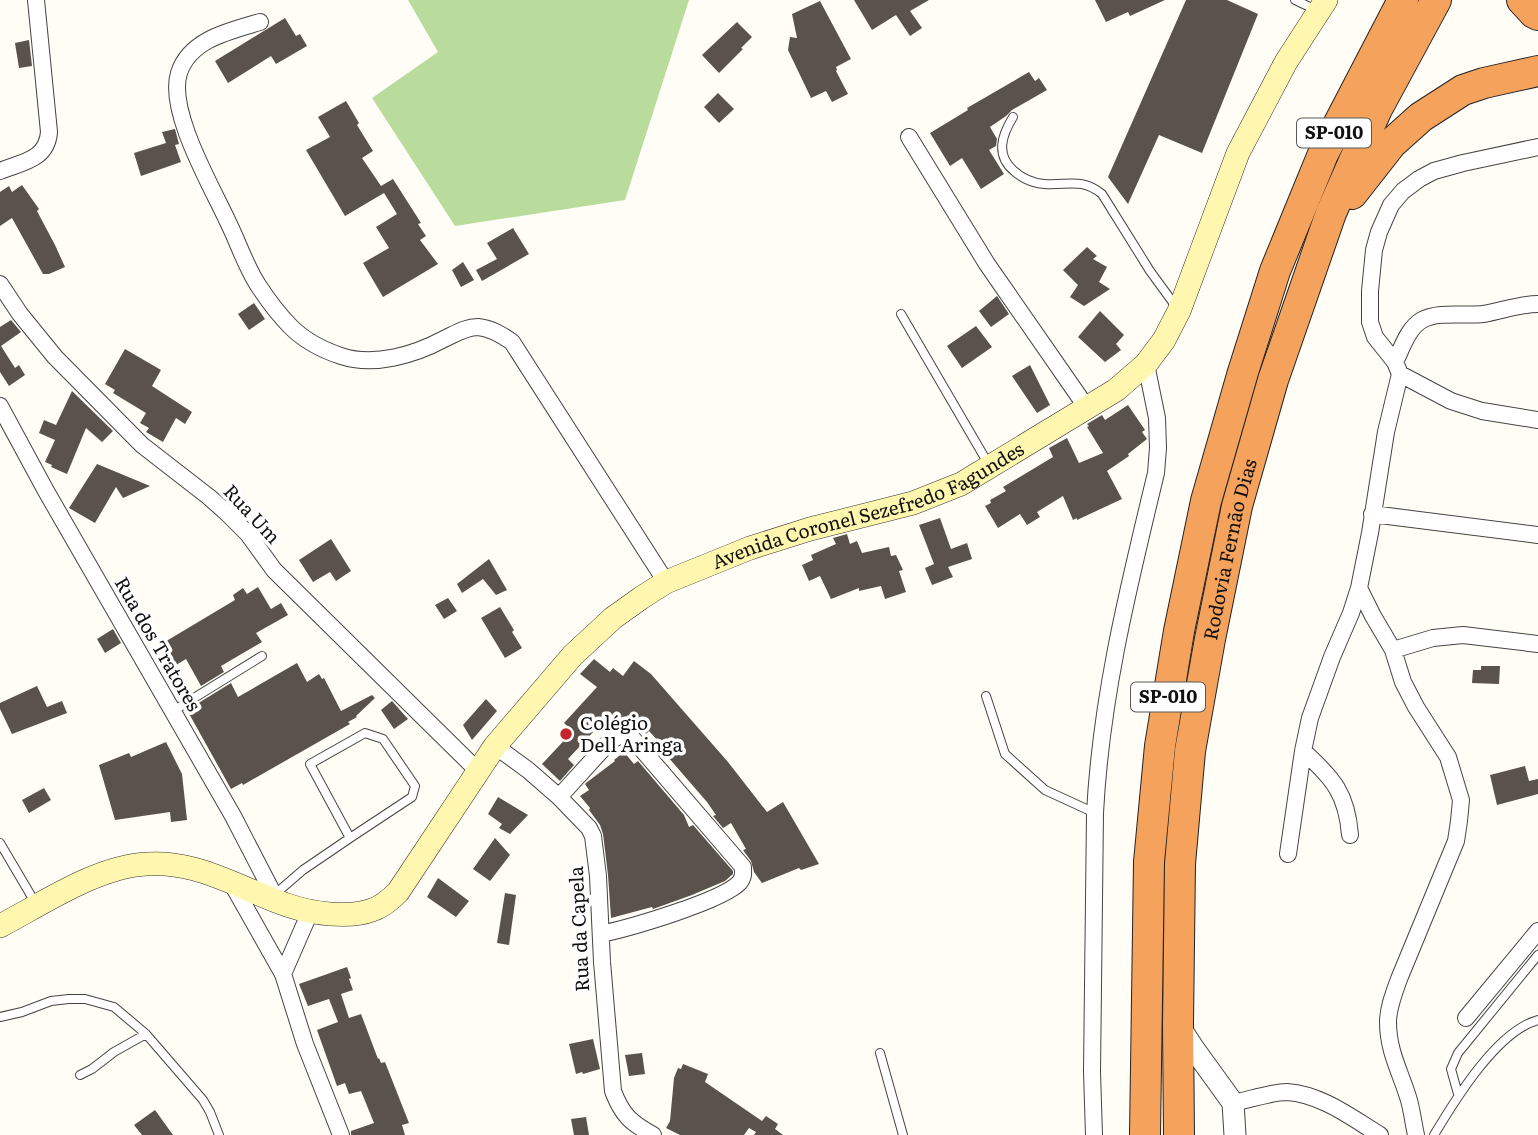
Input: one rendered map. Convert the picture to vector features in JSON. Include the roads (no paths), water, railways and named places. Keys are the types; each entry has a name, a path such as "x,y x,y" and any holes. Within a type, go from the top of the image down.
{"highway":[{"name":"Rodovia Fernão Dias","path":"1145,1135 1149,862 1160,746 1179,631 1206,501 1275,271 1323,154 1403,0"},
{"name":"Rodovia Fernão Dias","path":"1179,1135 1180,864 1190,751 1237,506 1272,380 1331,213 1377,109 1436,0"},
{"path":"1522,0 1538,15"},
{"path":"1331,213 1349,199 1392,143 1421,117 1463,90 1538,71"}],"main road":[{"name":"Avenida Coronel Sezefredo Fagundes","path":"0,926 85,881 144,864 169,864 194,869 310,912 349,915 374,910 388,901 398,892 495,746 573,654 613,618 666,582 762,544 913,503 961,484 1116,390 1146,364 1164,340 1179,311 1238,153 1286,62 1322,6"}],"street":[{"path":"0,171 37,156 48,141 36,0"},
{"path":"260,22 220,34 200,46 185,59 178,74 176,88 178,106 188,137 257,284 290,326 305,339 342,357 377,360 401,356 461,330 476,327 500,334 512,342 666,582"},
{"path":"909,137 987,264 1087,408"},
{"path":"1538,147 1434,171 1403,191 1391,205 1379,232 1374,250 1369,308 1375,337 1397,368 1451,401 1482,411 1538,420"},
{"name":"Rua Um","path":"0,284 55,357 142,445 227,513 248,534 274,570 478,771"},
{"path":"1288,853 1310,718 1332,657 1352,613 1359,588 1397,368 1408,336 1423,319 1435,316 1483,314 1538,304"},
{"path":"1094,1135 1092,1072 1095,813 1100,744 1120,624 1156,472 1157,418 1146,364"},
{"name":"Rua dos Tratores","path":"0,406 233,816 276,899"},
{"path":"1372,514 1538,535"},
{"path":"1359,588 1393,650 1403,682 1416,707 1448,757 1461,800 1456,841 1399,979 1388,1020 1390,1046 1408,1097 1416,1135"},
{"path":"1393,650 1433,638 1463,635 1538,644"},
{"path":"559,797 610,741 623,735 632,739 743,867 742,881 732,890 684,910 601,934"},
{"name":"Rua da Capela","path":"495,746 559,797 589,828 593,836 613,1091 619,1108 631,1122 653,1135"},
{"path":"1303,751 1325,772 1339,792 1349,817 1350,835"},
{"path":"230,882 284,974 305,1044 341,1135"},
{"path":"284,974 310,912"},
{"path":"1466,1018 1538,931"},
{"path":"1178,1025 1233,1103 1235,1135"},
{"path":"1233,1103 1284,1092 1298,1094 1336,1107 1380,1135"}],"lane":[{"path":"1295,0 1322,6"},
{"path":"1013,117 1005,130 1002,144 1003,157 1009,167 1024,180 1042,184 1079,183 1092,186 1101,194 1179,311"},
{"path":"901,314 989,466"},
{"path":"173,711 262,656"},
{"path":"986,696 1005,754 1045,790 1095,813"},
{"path":"276,899 303,870 412,797 415,786 383,738 365,733 310,764 350,838"},
{"path":"0,843 38,906"},
{"path":"1458,1094 1451,1069 1458,1053 1538,955"},
{"path":"0,1017 51,1001 69,999 85,999 114,1007 146,1034 203,1100 219,1135"},
{"path":"1434,1135 1458,1094 1503,1041 1529,1022 1538,1020"},
{"path":"80,1075 146,1034"},
{"path":"880,1053 903,1135"}],"place":[{"name":"Colégio Dell Aringa","path":"566,734"}]}
